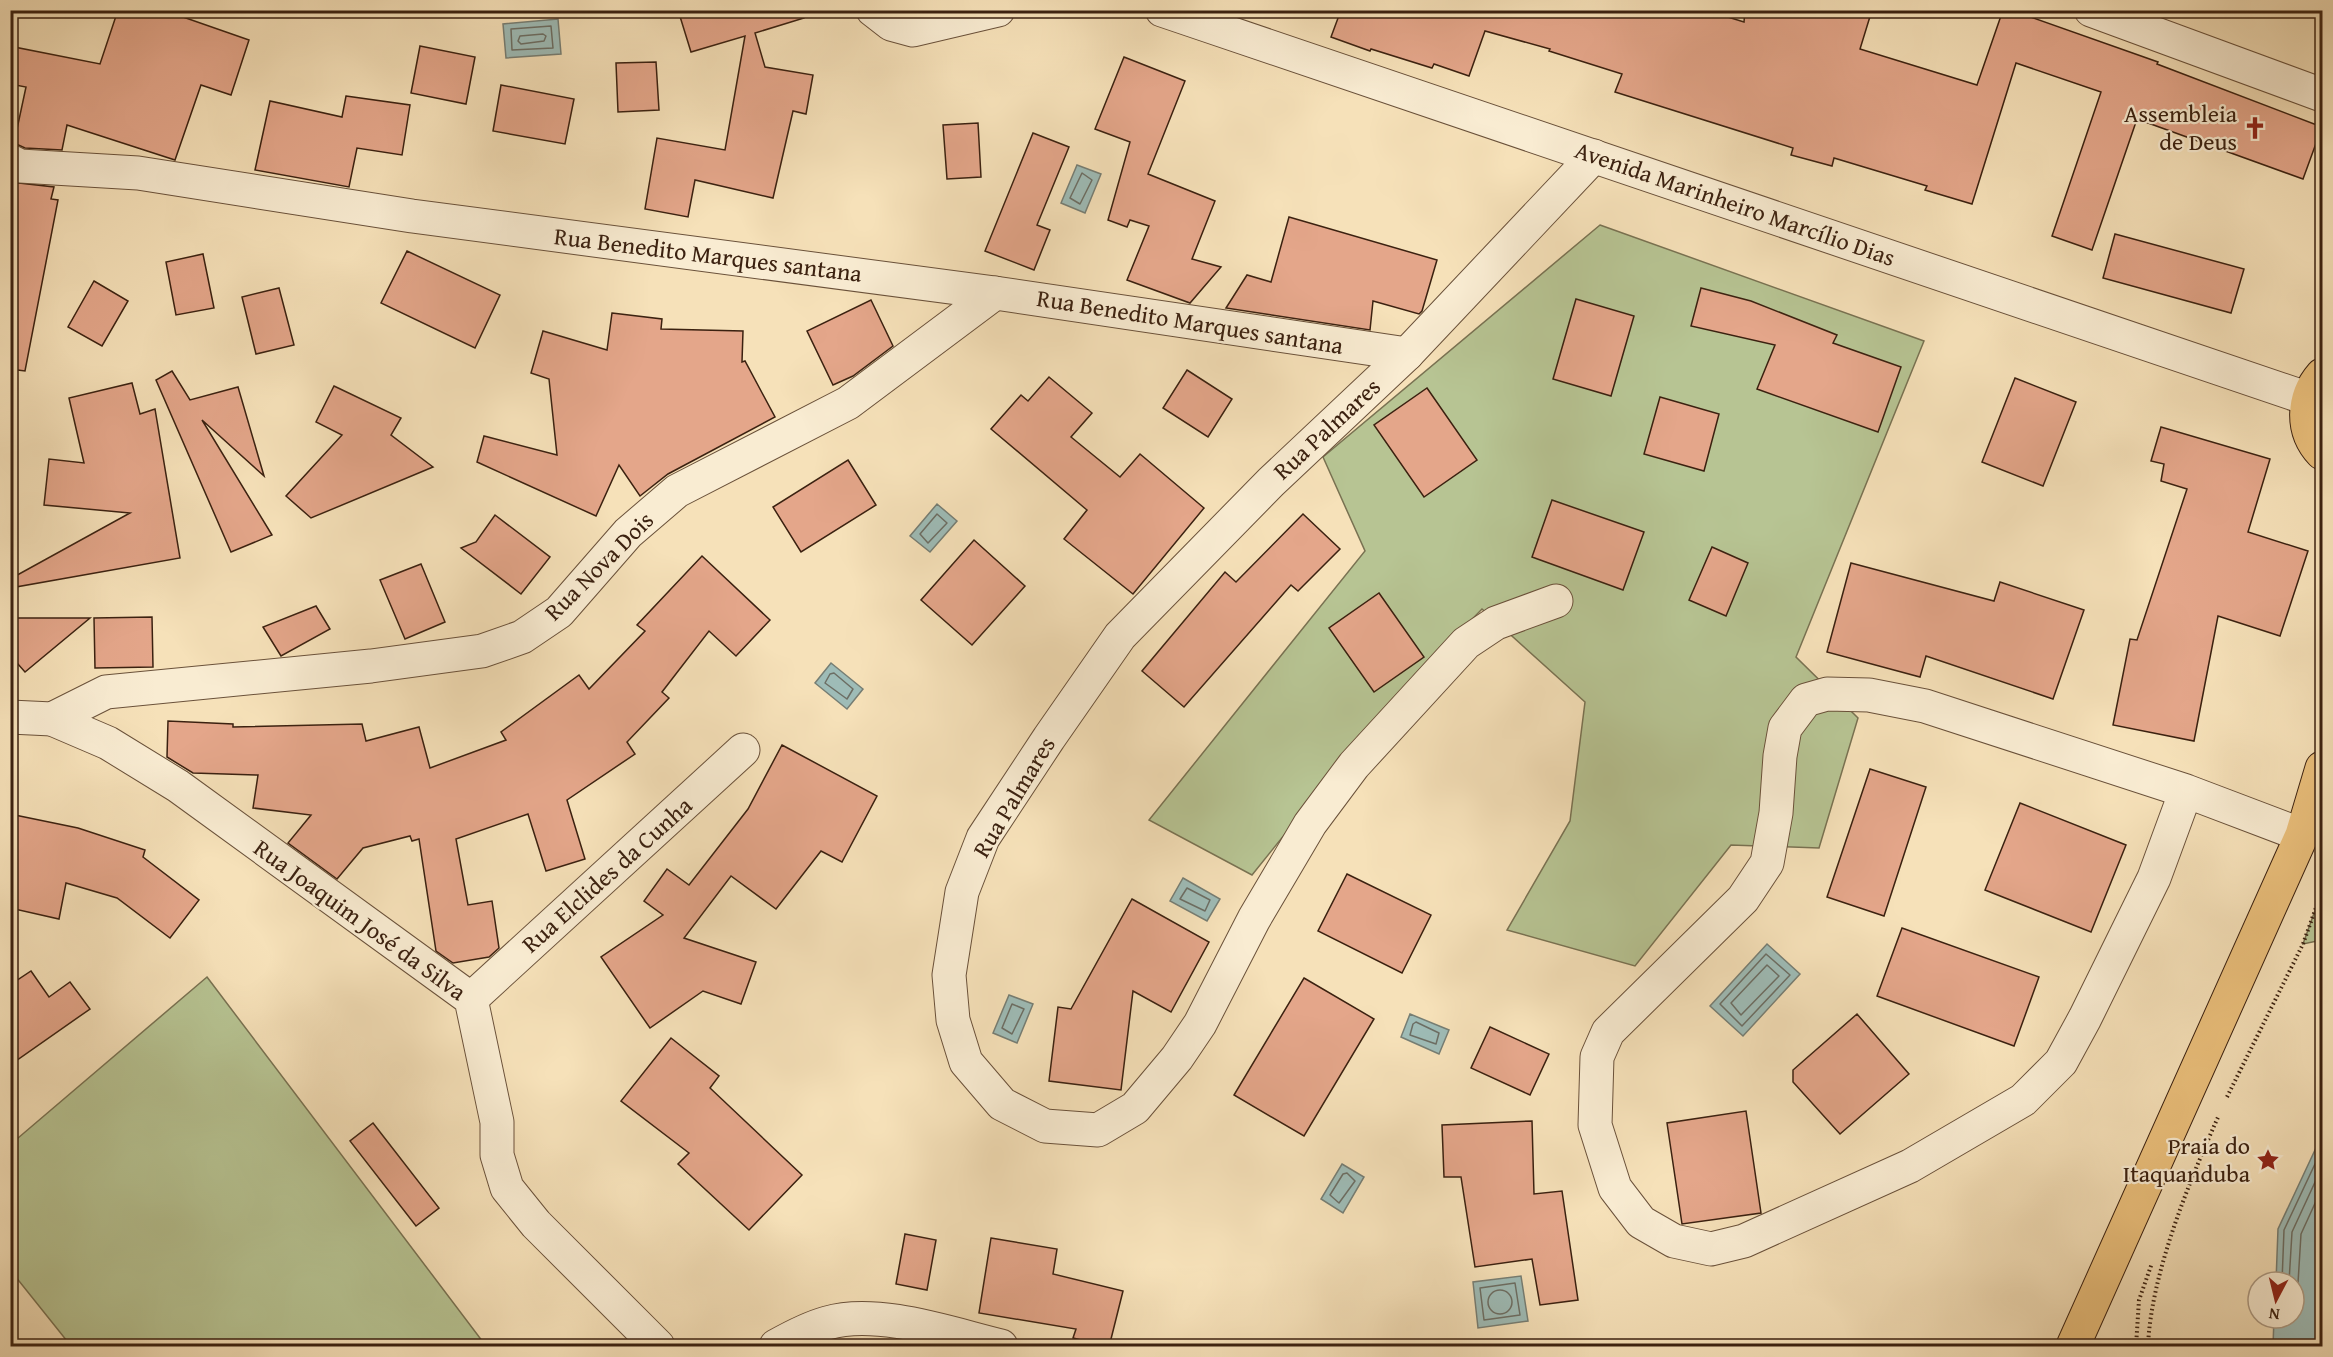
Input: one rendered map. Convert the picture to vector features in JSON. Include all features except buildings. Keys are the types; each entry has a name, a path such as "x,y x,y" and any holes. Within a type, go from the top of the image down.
{"main road":[{"path":"2316,387 2306,409 2308,430 2322,453"},
{"path":"2073,1347 2302,835 2322,768"}],"street":[{"path":"873,10 891,24 913,30 998,10"},
{"name":"Avenida Marinheiro Marcílio Dias","path":"1162,10 1594,156 2316,387"},
{"path":"2091,10 2322,95"},
{"name":"Rua Palmares","path":"1556,601 1496,623 1466,643 1354,765 1299,843 1254,919 1200,1024 1177,1058 1135,1108 1098,1130 1045,1126 1002,1104 966,1062 953,1020 949,975 962,892 983,838 1120,636 1271,482 1407,354 1594,156"},
{"name":"Rua Benedito Marques santana","path":"10,161 20,166 138,173 412,216 995,293 1407,354"},
{"name":"Rua Nova Dois","path":"10,717 52,719 106,692 460,654 482,651 522,637 559,612 628,533 677,491 848,403 995,293"},
{"path":"2186,791 2154,878 2085,1018 2061,1062 2023,1100 1910,1166 1744,1240 1711,1249 1674,1241 1641,1222 1615,1188 1595,1125 1597,1057 1608,1032 1743,899 1767,863 1776,813 1780,756 1785,728 1806,700 1827,694 1869,695 1925,706 2186,791 2302,835"},
{"name":"Rua Joaquim José da Silva","path":"52,719 108,743 178,786 471,999 497,1122 497,1155 507,1188 536,1224 658,1347"},
{"name":"Rua Elclides da Cunha","path":"471,999 743,750"},
{"path":"776,1347 828,1322 863,1319 901,1322 1001,1347"}],"path":[{"path":"2148,1347 2150,1315 2159,1277 2201,1154 2303,944 2322,891"}],"green space":[{"path":"1600,225 1924,341 1796,657 1858,718 1819,848 1731,845 1635,966 1507,930 1570,821 1585,702 1482,609 1387,707 1252,875 1149,820 1365,551 1323,457"},
{"path":"2322,891 2322,940 2303,944"},
{"path":"207,977 486,1346 71,1346 11,1271 11,1144"}],"water":[{"path":"558,19 561,54 506,58 503,24"},
{"path":"1077,165 1101,174 1085,213 1061,203"},
{"path":"937,504 957,521 930,552 910,536"},
{"path":"831,663 863,689 847,709 815,683"},
{"path":"1183,878 1220,899 1207,921 1170,901"},
{"path":"1767,944 1800,974 1743,1036 1710,1006"},
{"path":"1009,995 1033,1004 1017,1043 993,1033"},
{"path":"1410,1014 1449,1030 1439,1054 1401,1037"},
{"path":"2322,1135 2322,1346 2273,1346 2274,1330 2306,1330 2306,1270 2276,1270 2278,1229"},
{"path":"1342,1164 1364,1177 1343,1213 1321,1199"},
{"path":"1521,1276 1528,1321 1478,1328 1473,1282"}],"place":[{"name":"Assembleia de Deus","path":"2255,128"},
{"name":"Praia do Itaquanduba","path":"2268,1160"}]}
